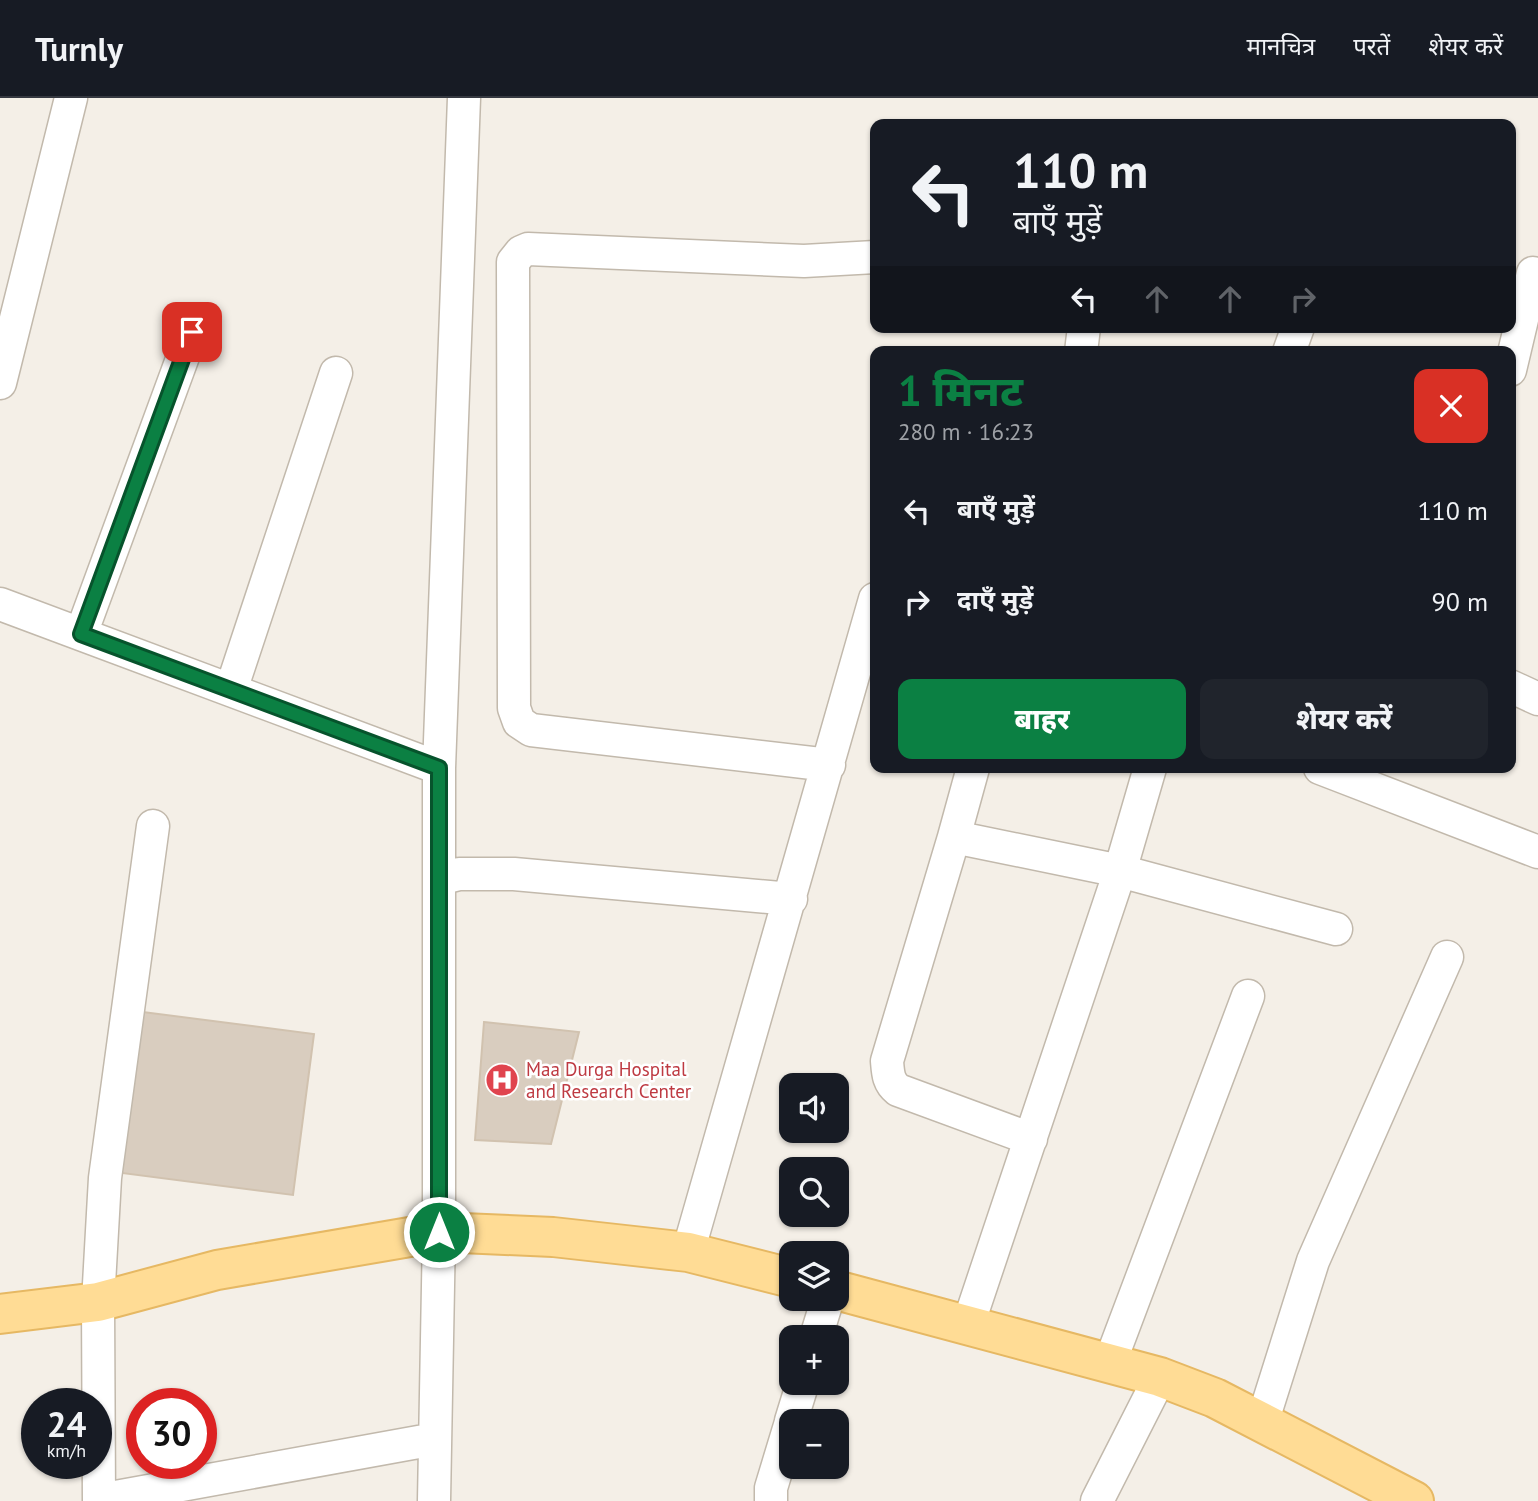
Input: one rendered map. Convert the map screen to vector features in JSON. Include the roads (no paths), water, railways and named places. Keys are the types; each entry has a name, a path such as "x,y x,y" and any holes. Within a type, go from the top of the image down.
{"main road":[{"path":"0,1314 98,1302 217,1270 439,1232 554,1237 688,1252 779,1275"},
{"path":"849,1293 1160,1377 1216,1398 1414,1501"}],"street":[{"path":"0,383 71,98"},
{"path":"434,1501 439,1232 439,768 464,98"},
{"path":"829,765 531,730 519,722 514,708 513,262 521,252 528,249 804,261 870,257"},
{"path":"1515,346 1532,273"},
{"path":"81,634 192,332"},
{"path":"231,690 336,373"},
{"path":"0,604 439,768"},
{"path":"688,1252 870,617"},
{"path":"1516,689 1538,699"},
{"path":"972,773 887,1061 889,1076 891,1085 898,1090 1031,1139"},
{"path":"968,1325 1120,872 1149,773"},
{"path":"1333,773 1538,852"},
{"path":"153,826 112,1111 98,1302 99,1500 435,1439"},
{"path":"954,837 1120,872 1336,929"},
{"path":"439,879 459,874 514,874 791,899"},
{"path":"1262,1423 1313,1261 1447,957"},
{"path":"1110,1365 1248,996"},
{"path":"1097,1501 1160,1377"},
{"path":"771,1501 771,1489 779,1462"}],"place":[{"name":"Maa Durga Hospital and Research Center","path":"502,1080"}]}
